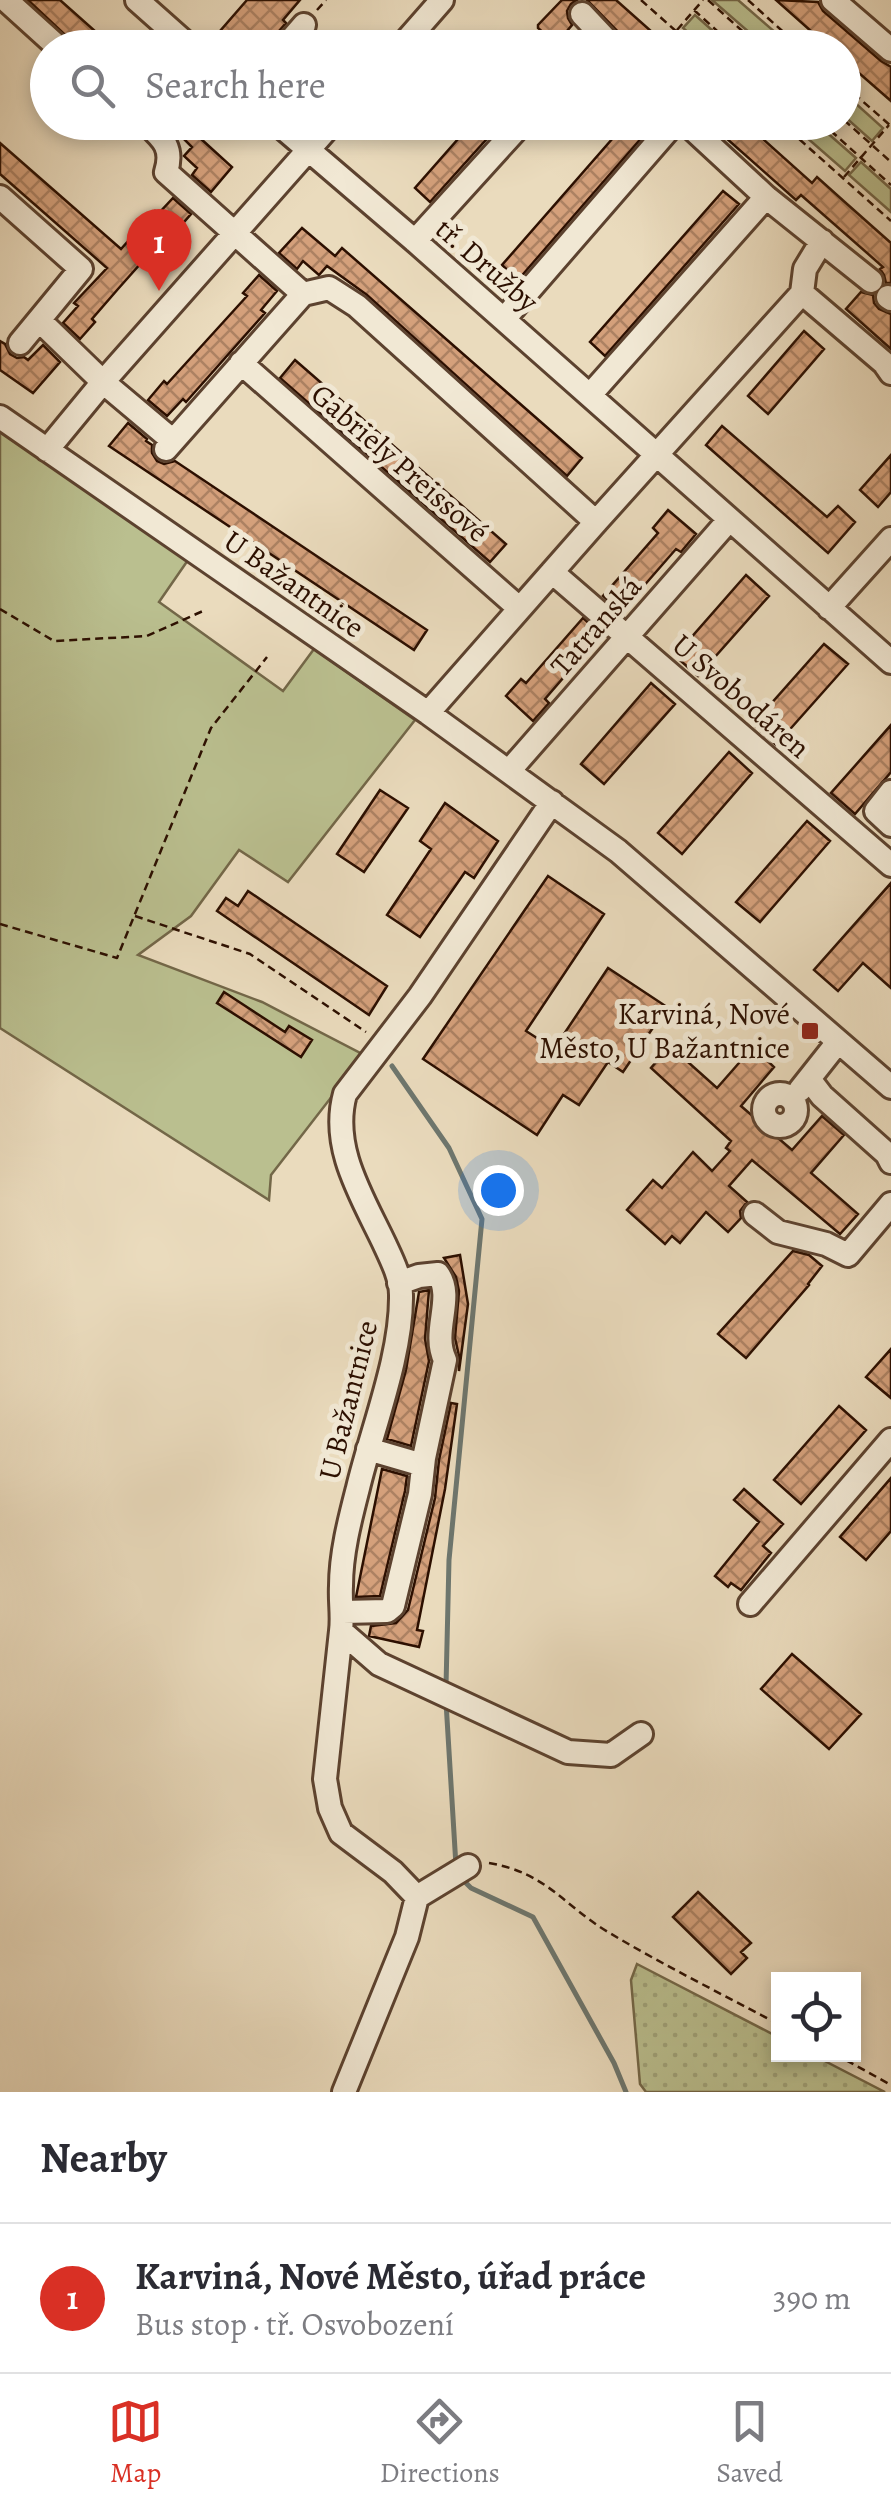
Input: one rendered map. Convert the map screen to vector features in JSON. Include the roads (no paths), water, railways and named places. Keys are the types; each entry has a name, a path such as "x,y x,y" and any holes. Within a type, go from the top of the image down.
{"street":[{"path":"6,0 39,30"},
{"path":"137,0 171,30"},
{"path":"416,30 442,0"},
{"path":"834,0 891,50"},
{"path":"582,14 593,30"},
{"path":"300,30 304,25"},
{"path":"164,140 169,151 166,172 303,294"},
{"name":"tř. Družby","path":"296,140 891,662"},
{"path":"47,450 317,140"},
{"path":"415,241 507,140"},
{"path":"504,320 659,140"},
{"path":"705,140 870,281"},
{"path":"0,196 81,269 20,343"},
{"path":"590,395 766,196"},
{"path":"428,713 802,293 805,270 822,241"},
{"path":"38,320 169,445 303,294 329,288 358,306 596,522"},
{"path":"802,293 891,372"},
{"name":"Gabriely Preissové","path":"241,363 519,608"},
{"name":"U Bažantnice","path":"0,417 428,713 618,851 891,1087"},
{"name":"Tatranská","path":"509,771 728,520"},
{"path":"830,608 891,539"},
{"name":"U Svobodáren","path":"552,572 888,857"},
{"path":"891,792 876,811 891,825"},
{"name":"U Bažantnice","path":"417,1897 393,1872 341,1832 330,1808 325,1780 342,1622 340,1587 344,1557 399,1335 402,1291 346,1158 340,1112 345,1094 420,996 552,802"},
{"path":"792,1100 838,1042"},
{"path":"809,1080 891,1162"},
{"path":"755,1214 778,1232 848,1254 891,1204"},
{"path":"399,1283 419,1276 442,1277 445,1292 439,1349 446,1360 393,1606 342,1622 379,1664 568,1752 611,1754 641,1734"},
{"path":"750,1604 891,1440"},
{"path":"368,1448 416,1463 424,1458"},
{"path":"344,2092 407,1937 417,1897 458,1871"}],"waterway":[{"path":"392,1066 449,1148 482,1219 449,1560 446,1686"},
{"path":"446,1702 456,1866"},
{"path":"462,1879 471,1888 533,1917 614,2063 626,2092"}],"place":[{"name":"Karviná, Nové Město, úřad práce","path":"159,291"},
{"name":"Karviná, Nové Město, U Bažantnice","path":"810,1031"}]}
